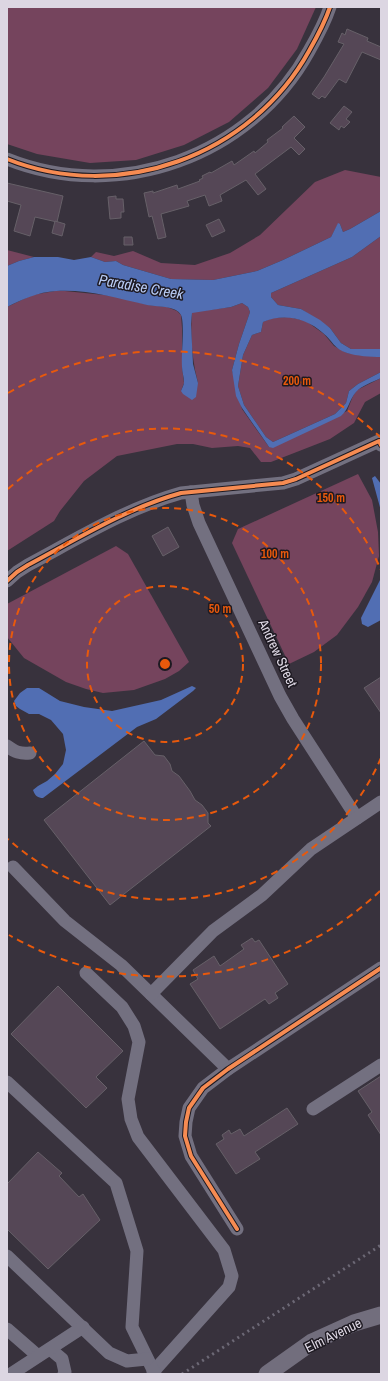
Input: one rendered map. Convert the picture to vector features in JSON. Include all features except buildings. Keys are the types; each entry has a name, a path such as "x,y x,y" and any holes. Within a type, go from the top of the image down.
{"main road":[{"name":"Elm Avenue","path":"267,1374 312,1342 354,1323 381,1315"}],"street":[{"path":"7,159 41,170 91,176 140,172 191,157 236,131 261,112 284,89 305,59 316,39 330,7"},
{"path":"7,581 28,565 143,506 181,493 284,482 302,476 380,442"},
{"name":"Andrew Street","path":"191,492 193,505 199,524 280,696 293,719 357,818"},
{"path":"7,746 15,752 22,754 30,753"},
{"path":"151,994 213,931 262,895 311,849 381,802"},
{"path":"13,867 65,920 121,965 228,1069"},
{"path":"236,1229 191,1156 185,1136 189,1108 203,1088 228,1069 381,968"},
{"path":"7,1082 116,1183 137,1251 132,1327 154,1373 229,1287 232,1276 224,1250 138,1137 131,1119 128,1099 139,1042 134,1026 122,1007 86,973"},
{"path":"313,1109 381,1065"},
{"path":"7,1256 109,1352 127,1361 147,1359"},
{"path":"11,1374 82,1327"},
{"path":"7,1329 38,1356"},
{"path":"50,1349 62,1359 65,1372 64,1374"}],"shaded area":[{"path":"7,7 316,7 297,49 268,88 229,122 184,145 136,160 90,163 37,154 7,144"},
{"path":"345,170 381,177 381,211 343,232 340,224 338,224 331,237 257,271 213,280 171,279 123,265 116,261 105,262 91,257 96,252 114,256 133,251 161,263 195,265 230,253 260,235 315,182"},
{"path":"381,236 381,349 351,349 341,343 330,328 301,309 278,305 271,297 271,293 352,257"},
{"path":"7,250 34,257 7,266"},
{"path":"55,291 114,296 149,305 167,307 177,311 181,315 182,328 182,367 184,383 181,391 198,383 192,348 192,312 231,307 242,303 248,307 250,312 232,370 242,409 269,447 347,411 357,390 381,378 381,393 365,402 354,423 330,439 271,462 261,462 250,448 238,446 212,448 193,444 177,444 117,456 84,481 54,521 7,551 7,307 32,295"},
{"path":"289,317 306,321 324,334 334,346 347,353 381,357 381,372 358,384 349,391 346,403 335,414 273,442 266,437 244,405 238,386 243,355 252,335 261,332 263,322 272,318"},
{"path":"358,474 372,500 378,532 379,556 372,582 358,607 337,635 314,652 289,664 232,543 238,529"},
{"path":"116,546 128,554 189,662 179,671 165,679 134,690 103,693 66,682 24,658 7,637 7,604"}],"water":[{"name":"Paradise Creek","path":"381,211 381,236 352,257 271,293 271,297 278,305 301,309 320,320 330,328 341,343 351,349 381,349 381,357 359,356 343,351 336,347 316,328 294,318 271,319 263,322 261,332 252,335 243,355 238,386 244,405 266,437 273,442 335,414 346,403 349,391 358,384 381,372 381,378 358,390 341,416 273,448 269,447 242,408 236,396 232,370 250,312 248,307 242,303 231,307 192,313 191,324 193,364 198,383 196,397 192,400 181,391 184,382 182,369 183,325 181,315 175,310 79,291 56,291 37,294 7,307 7,266 34,257 58,257 74,260 91,257 105,262 116,261 123,265 171,279 213,280 257,271 331,237 338,223 340,224 343,232"},
{"path":"375,476 381,484 381,511 372,478"},
{"path":"381,578 381,620 368,627 362,624 361,618"},
{"path":"192,686 196,688 156,719 137,727 43,798 38,797 35,794 33,790 47,781 63,764 66,750 63,734 51,720 39,714 29,714 16,706 14,701 20,693 27,688 39,688 60,701 84,707 112,711 161,700"}],"railway":[{"path":"182,1374 381,1245"}],"cycle path":[{"path":"7,159 50,172 93,176 136,172 178,161 217,143 253,118 284,88 309,51 321,29 330,7"},
{"path":"7,581 28,565 84,535 141,507 161,499 181,493 283,483 296,479 379,441 381,445"},
{"path":"237,1229 191,1156 185,1136 189,1108 203,1088 228,1069 381,968"}]}
